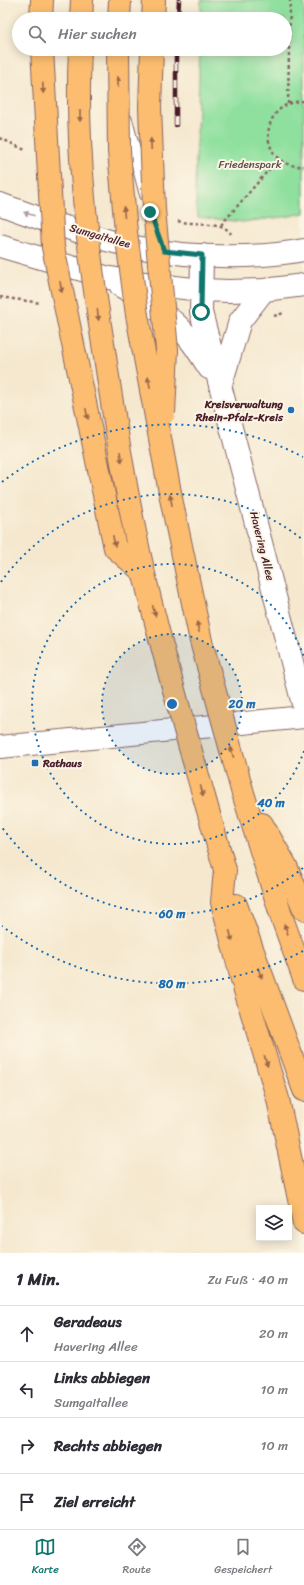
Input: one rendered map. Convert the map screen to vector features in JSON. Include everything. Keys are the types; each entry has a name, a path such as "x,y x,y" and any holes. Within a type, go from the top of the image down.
{"highway":[{"path":"41,12 42,0"},
{"path":"81,12 82,0"},
{"path":"119,12 120,0"},
{"path":"153,12 154,0"},
{"path":"42,56 53,247 115,548 144,573"},
{"path":"80,56 80,139 86,223 99,321 118,442 144,573 173,688 225,870 304,1090"},
{"path":"118,56 119,151 126,232 136,314 172,503 201,641 242,790 282,918 304,979"},
{"path":"152,56 150,107 154,210 167,350 162,448"},
{"path":"242,790 286,866 304,908"},
{"path":"225,870 222,902 244,987 278,1099 304,1223"}],"street":[{"name":"Sumgaitallee","path":"0,204 110,241 164,251 202,255 281,254 304,250"},
{"path":"0,246 108,278 201,290 264,290 304,284"},
{"name":"Havering Allee","path":"202,255 201,312 304,708"},
{"name":"Havering Allee","path":"108,278 160,311 176,324 194,345 220,385"},
{"path":"220,385 240,321 264,290"},
{"path":"0,747 304,717"}],"lane":[{"path":"123,109 150,212 164,251"}],"path":[{"path":"290,0 290,12"},
{"path":"288,104 289,56"},
{"path":"304,102 288,104 279,109 272,118 268,128 268,140 271,150 278,159 287,164 298,167 304,166"},
{"path":"221,225 278,159"}],"green space":[{"name":"Friedenspark","path":"201,0 304,0 304,213 243,222 198,217 195,188 200,56 292,56 292,12 201,12"}],"railway":[{"path":"178,12 179,0"},
{"path":"176,56 176,125"}],"place":[{"name":"Kreisverwaltung Rhein-Pfalz-Kreis","path":"291,410"},
{"name":"Rathaus","path":"35,763"}],"route":[{"path":"150,212 164,251 202,255 201,312"}]}
